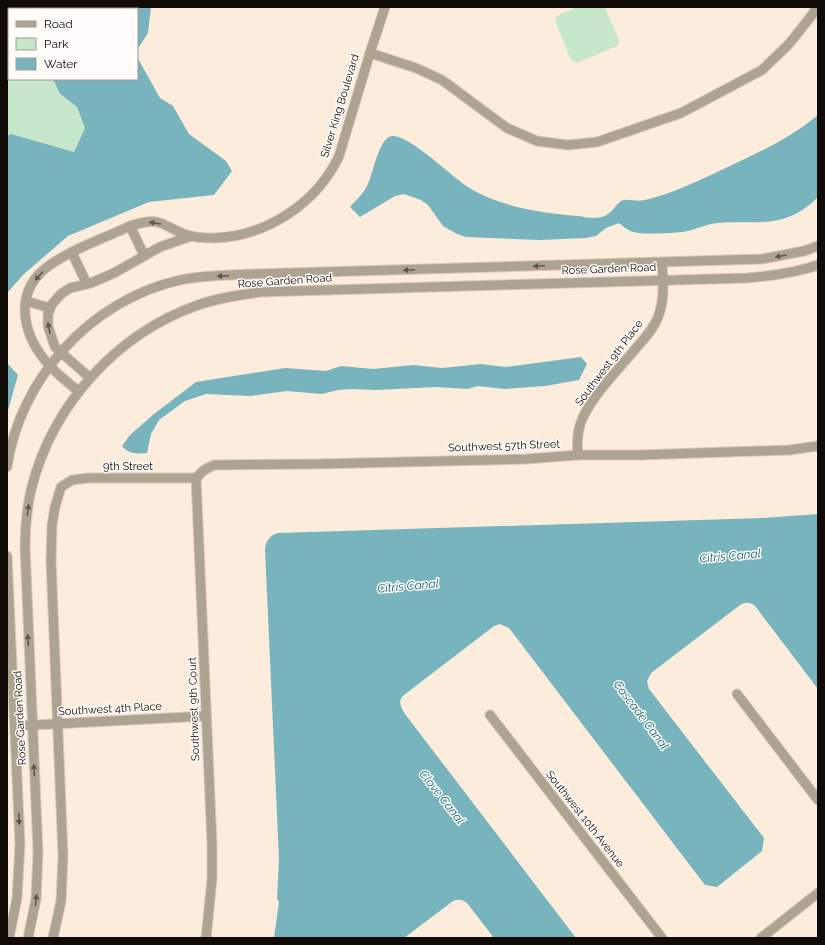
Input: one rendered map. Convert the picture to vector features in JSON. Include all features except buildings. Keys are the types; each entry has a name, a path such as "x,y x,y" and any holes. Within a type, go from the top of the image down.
{"street":[{"name":"Silver King Boulevard","path":"78,392 49,366 41,355 28,331 25,319 26,301 32,284 39,275 49,265 72,253 130,226 141,223 157,222 191,236 224,238 268,225 298,208 311,196 333,168 339,156 385,7"},
{"path":"370,53 416,68 442,80 507,128 537,142 568,144 597,142 681,113 762,70 789,44 817,7"},
{"path":"130,226 144,256"},
{"name":"Silver King Boulevard","path":"50,308 61,294 70,288 87,284 114,273 160,247 191,236"},
{"name":"Rose Garden Road","path":"7,467 11,446 23,409 35,386 60,352 79,333 94,321 125,300 161,285 199,277 762,259 804,251 818,246"},
{"path":"72,253 87,284"},
{"name":"Southwest 9th Place","path":"578,455 578,432 587,410 600,391 642,341 658,318 662,305 662,263"},
{"name":"Rose Garden Road","path":"28,938 36,899 38,852 25,547 28,509 36,471 50,438 65,410 78,392 105,362 127,344 162,321 219,299 240,295 294,290 764,276 793,272 818,265"},
{"path":"26,301 50,308 48,314 48,326 55,347 90,378"},
{"name":"Southwest 57th Street","path":"196,478 204,470 214,465 317,464 503,459 578,455 640,455 774,451 818,446"},
{"name":"9th Street","path":"58,723 51,561 52,525 55,507 61,487 72,480 88,478 196,478"},
{"name":"Southwest 9th Court","path":"196,478 212,844 212,879 206,938"},
{"name":"Rose Garden Road","path":"7,556 20,862 17,898 9,938"},
{"path":"737,694 818,800"},
{"name":"Southwest 4th Place","path":"15,726 206,716"},
{"name":"Southwest 10th Avenue","path":"490,716 662,938"},
{"path":"53,938 61,901 63,875 58,723"},
{"path":"761,938 818,893"}],"green space":[{"path":"7,7 72,7 8,8 8,80 53,80 60,95 77,107 85,128 74,152 11,134 7,136"},
{"path":"578,7 605,7 619,41 617,46 577,63 571,60 555,21 558,15"}],"water":[{"path":"151,7 148,33 138,48 138,8 72,8"},
{"path":"138,59 160,98 173,106 189,134 226,161 232,171 214,195 149,202 68,236 24,274 7,293 7,136 11,134 74,152 85,128 77,107 60,94 53,80 138,80"},
{"path":"818,115 818,197 794,215 783,219 759,222 718,223 683,232 658,234 639,233 626,228 619,223 606,228 596,236 586,238 540,240 466,237 457,234 443,226 428,205 421,200 404,194 395,196 360,217 350,207 367,186 376,158 383,143 387,138 392,136 400,137 409,142 432,158 463,184 496,201 538,211 594,218 610,213 621,201 645,200 700,180 776,143 798,130"},
{"path":"581,357 587,364 579,380 545,386 505,389 477,386 468,389 436,387 376,390 351,389 338,390 322,394 287,391 250,396 206,394 185,401 159,420 151,434 147,453 130,452 122,446 130,435 154,414 196,382 285,368 326,371 341,366 373,369 413,365 442,368 481,364 506,367"},
{"path":"7,363 18,375 7,414"},
{"path":"818,514 818,689 755,606 748,603 740,605 651,673 647,681 649,689 764,838 762,851 717,887 705,885 509,628 500,624 494,626 404,695 400,704 405,714 576,938 494,938 467,903 458,900 453,901 404,938 274,938 279,902 277,899 279,859 265,549 267,541 271,537 278,533 763,518"}],"water label":[{"name":"Citris Canal","path":"730,556"},
{"name":"Citris Canal","path":"408,586"},
{"name":"Cascade Canal","path":"641,715"},
{"name":"Clove Canal","path":"442,797"}]}
